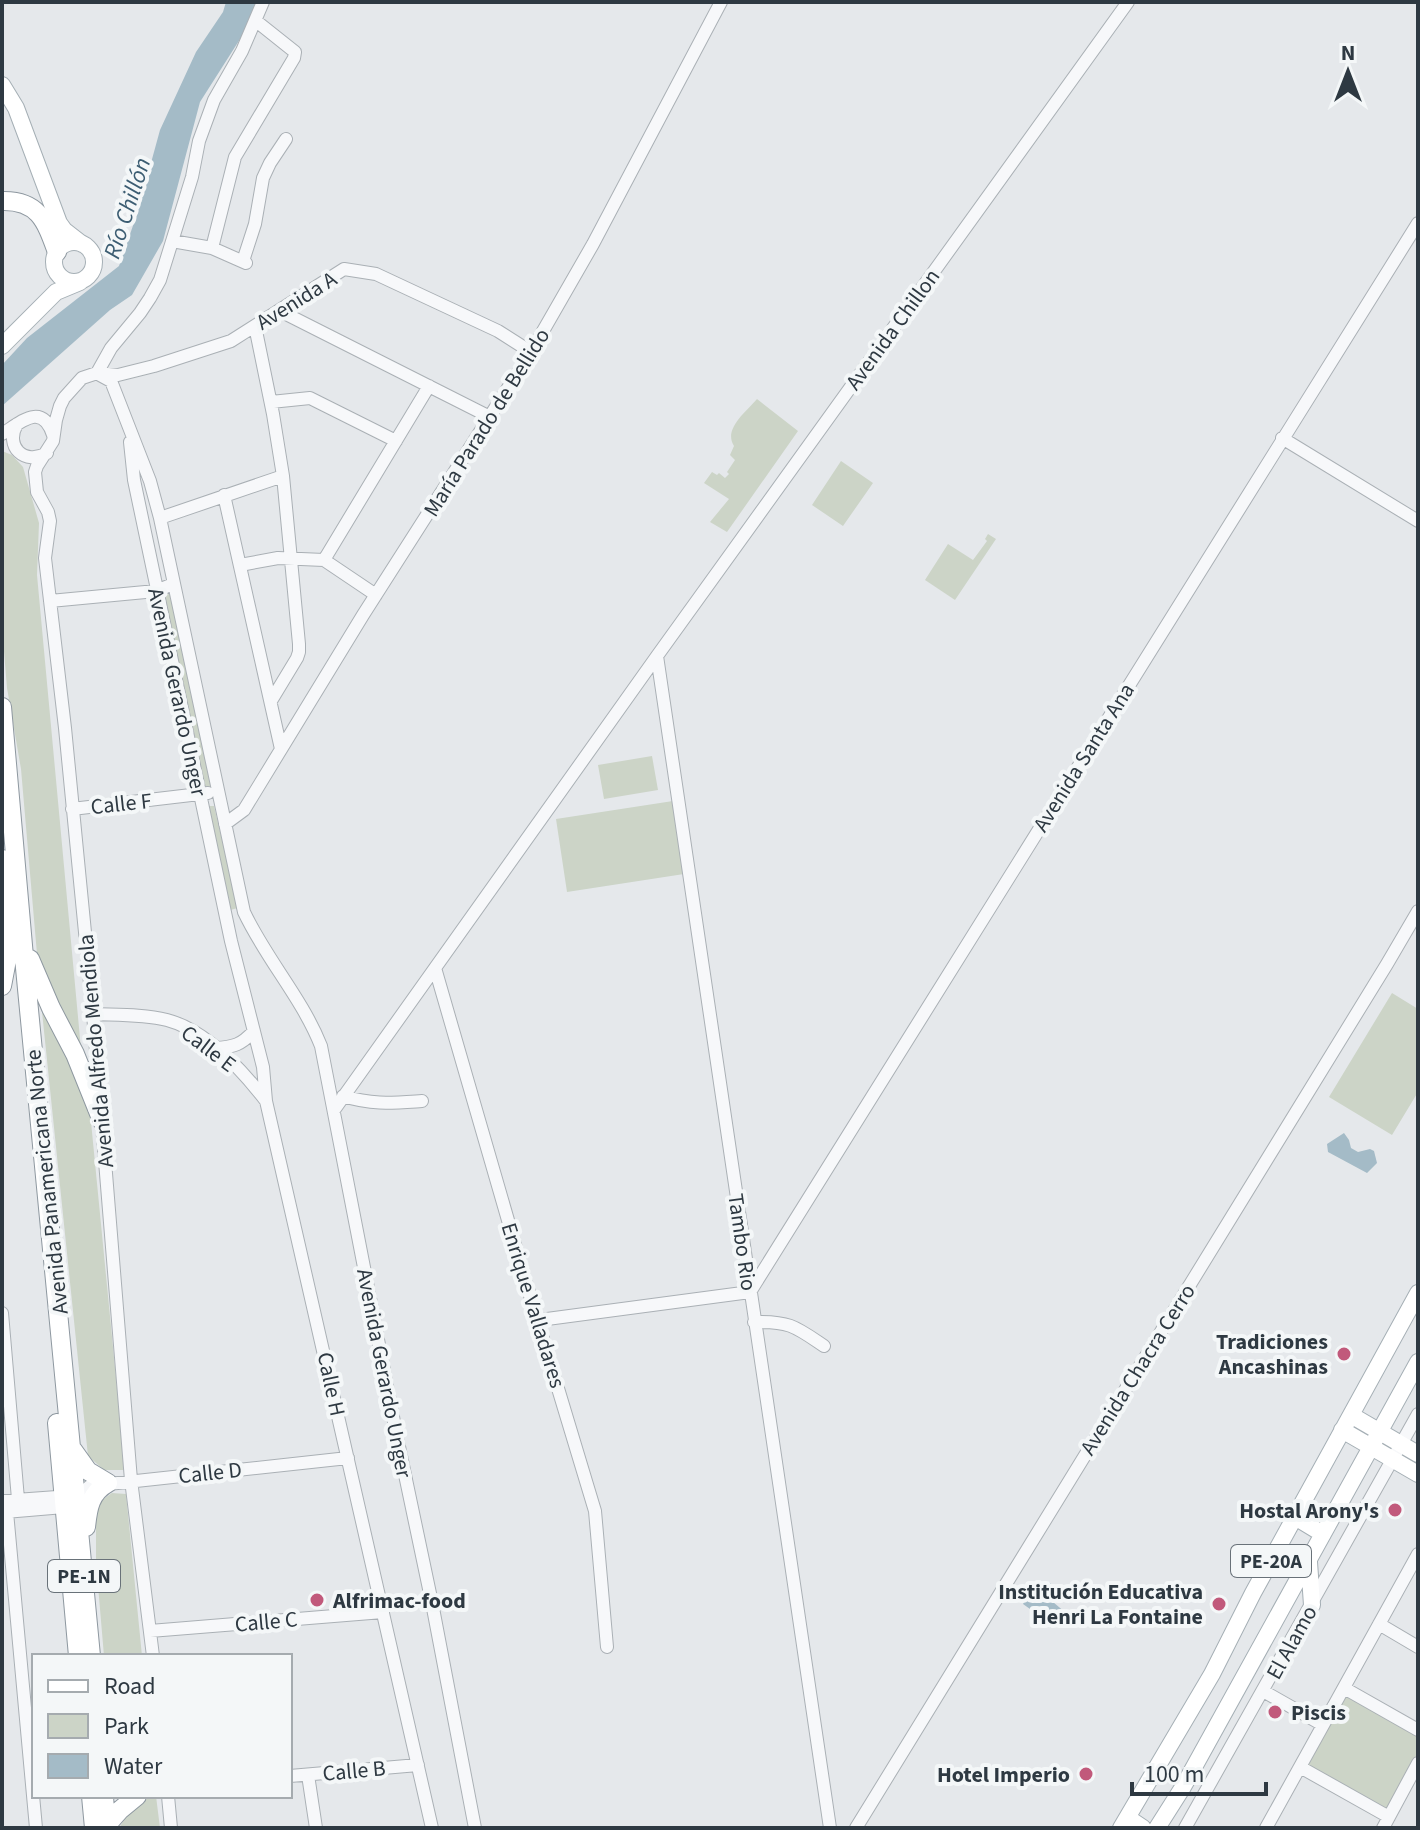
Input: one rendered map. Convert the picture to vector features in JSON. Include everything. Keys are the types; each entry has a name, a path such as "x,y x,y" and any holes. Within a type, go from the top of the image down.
{"highway":[{"path":"2,201 21,202 37,212 46,223 56,260"},
{"name":"Avenida Panamericana Norte","path":"2,707 16,943 68,1500 78,1654"},
{"name":"Avenida Panamericana Norte","path":"2,859 16,943 71,1448 68,1500 82,1554 91,1654"},
{"path":"2,986 16,943"},
{"path":"16,943 75,1054 102,1121"},
{"path":"71,1448 88,1471 108,1483 91,1499 82,1554"},
{"path":"92,1798 102,1827"},
{"path":"102,1827 104,1798"},
{"path":"102,1827 135,1798"}],"main road":[{"path":"2,85 16,108 59,223 91,251 94,262 91,274 61,289 41,305 2,346"},
{"path":"41,305 52,286 56,260 65,244 82,244"},
{"path":"56,260 61,277 82,281"},
{"name":"PE-20A","path":"1125,1823 1212,1674 1418,1293"},
{"name":"PE-20A","path":"1157,1828 1183,1787 1418,1362"},
{"path":"1347,1423 1379,1431 1418,1454"},
{"path":"1347,1423 1371,1447 1418,1474"},
{"path":"1295,1517 1323,1534"},
{"path":"1308,1561 1312,1605"},
{"path":"1125,1823 1143,1828"}],"street":[{"path":"2,434 30,417 53,408 82,378 97,373 111,348 150,298 160,280 192,177 199,141 214,100 242,51 263,2"},
{"name":"María Parado de Bellido","path":"225,824 244,810 531,352 593,244 721,2"},
{"name":"Avenida Chillon","path":"657,656 1128,2"},
{"path":"212,248 235,157 295,52 256,21"},
{"path":"172,241 212,248 244,262 263,178 286,139"},
{"name":"Avenida Santa Ana","path":"750,1292 1418,223"},
{"name":"Avenida A","path":"97,373 118,375 231,341 344,269 376,274 498,331 531,352"},
{"path":"280,311 490,417"},
{"path":"255,326 283,476 299,652 271,701"},
{"name":"Avenida Gerardo Unger","path":"97,373 111,381 150,481 244,912 254,934 312,1023 321,1046 475,1828"},
{"path":"324,560 429,386"},
{"name":"Avenida Alfredo Mendiola","path":"64,398 57,413 51,447 37,466 35,480 50,521 45,558 93,1014 131,1480 153,1654"},
{"path":"271,402 310,398 396,441"},
{"path":"30,417 43,419 53,435"},
{"name":"Avenida Gerardo Unger","path":"126,419 134,480 156,591 231,941"},
{"path":"16,449 12,436 18,424"},
{"path":"1282,438 1418,521"},
{"path":"2,442 28,457 35,458 47,453"},
{"path":"160,518 283,476"},
{"path":"224,495 281,749"},
{"path":"240,565 278,558 324,560 376,595"},
{"path":"50,601 156,591 173,584"},
{"path":"334,1110 657,656"},
{"name":"Tambo Rio","path":"657,656 830,1828"},
{"name":"Calle F","path":"72,809 218,792"},
{"name":"Avenida Chacra Cerro","path":"856,1828 1418,911"},
{"path":"226,916 244,912"},
{"path":"231,941 254,934"},
{"name":"Calle H","path":"231,941 263,1067 266,1101 432,1828"},
{"name":"Enrique Valladares","path":"435,968 595,1511 607,1647"},
{"name":"Calle E","path":"93,1014 170,1020 194,1032 251,1081 266,1101"},
{"path":"215,1048 232,1047 254,1031"},
{"path":"343,1096 379,1104 422,1101"},
{"path":"547,1319 750,1292"},
{"path":"2,1317 8,1445 18,1499"},
{"path":"754,1322 774,1322 795,1327 824,1346"},
{"name":"El Alamo","path":"1185,1828 1418,1414"},
{"name":"Calle D","path":"68,1500 90,1486 108,1483 348,1458"},
{"path":"4,1508 18,1499 68,1500"},
{"path":"4,1508 68,1500"},
{"path":"4,1508 32,1788"},
{"path":"1266,1828 1417,1558"},
{"name":"Calle C","path":"150,1631 383,1612"},
{"path":"1379,1624 1418,1647"},
{"path":"1344,1688 1418,1730"},
{"path":"1263,1691 1323,1725"},
{"path":"1300,1767 1386,1822 1418,1763"},
{"name":"Calle B","path":"292,1776 418,1765"},
{"path":"308,1775 316,1828"},
{"path":"33,1798 36,1828"},
{"path":"168,1798 171,1828"}],"green space":[{"path":"757,399 798,431 727,532 710,522 729,499 704,483 712,472 725,478 729,474 727,472 735,460 730,455 734,446 731,433"},
{"path":"2,451 12,455 23,467 39,523 37,575 82,1060 37,954 21,769 7,688 2,627"},
{"path":"841,461 873,483 843,526 812,505"},
{"path":"988,534 996,539 955,600 925,580 948,544 973,560 987,541"},
{"path":"171,591 213,790 204,791 162,593"},
{"path":"652,756 658,790 604,799 598,765"},
{"path":"673,801 684,874 567,892 556,819"},
{"path":"206,806 214,806 238,908 230,910"},
{"path":"1392,993 1418,1009 1418,1092 1392,1135 1329,1097"},
{"path":"41,1002 88,1091 125,1470 104,1470 88,1456"},
{"path":"112,1493 126,1494 142,1654 104,1654 96,1562 98,1503"},
{"path":"1347,1694 1418,1735 1418,1752 1386,1811 1306,1766"},
{"path":"148,1798 156,1798 160,1828 119,1828 129,1812"}],"water":[{"path":"226,2 257,2 242,36 200,102 163,241 132,295 110,310 2,406 2,365 27,338 119,266 160,130 196,52 223,12"},
{"path":"1344,1133 1351,1148 1358,1152 1374,1151 1377,1163 1367,1173 1328,1152 1327,1144"},
{"path":"1046,1581 1053,1587 1053,1602 1066,1613 1067,1620 1063,1625 1051,1622 1051,1628 1023,1604 1030,1592 1038,1593 1035,1585"}],"place":[{"name":"Tradiciones Ancashinas","path":"1344,1354"},
{"name":"Hostal Arony's","path":"1395,1510"},
{"name":"Alfrimac-food","path":"317,1600"},
{"name":"Institución Educativa Henri La Fontaine","path":"1219,1604"},
{"name":"Piscis","path":"1275,1712"},
{"name":"Hotel Imperio","path":"1086,1774"}],"water label":[{"name":"Río Chillón","path":"127,208"}]}
